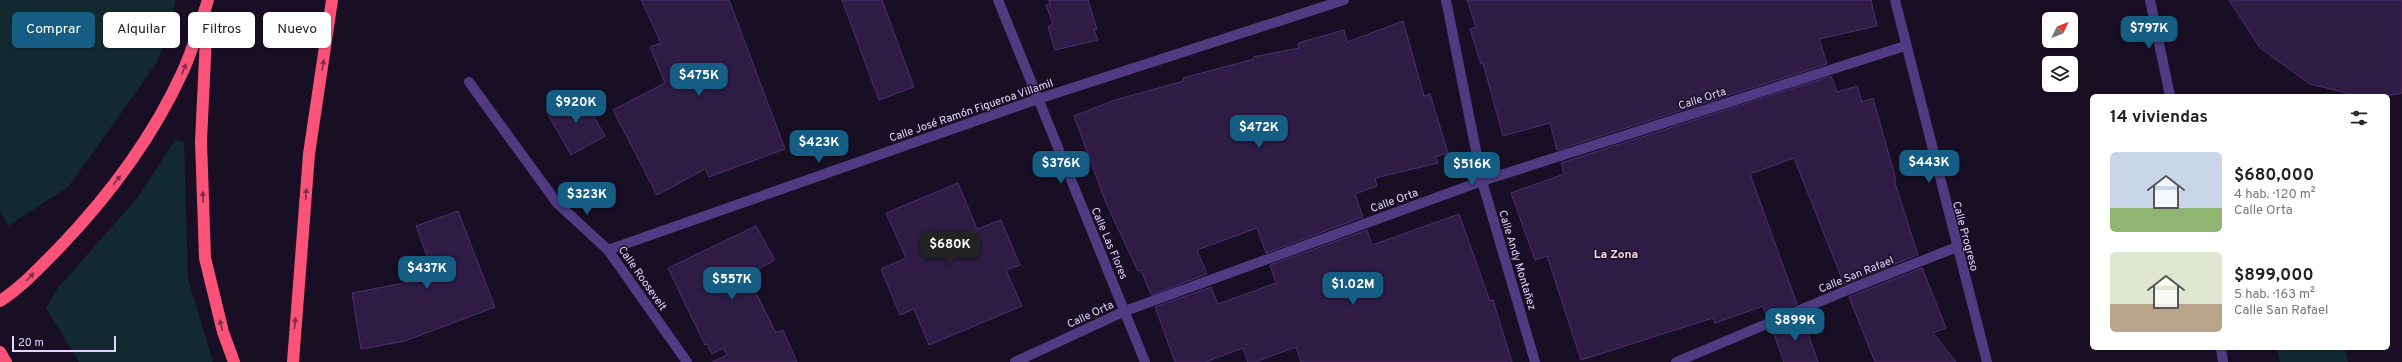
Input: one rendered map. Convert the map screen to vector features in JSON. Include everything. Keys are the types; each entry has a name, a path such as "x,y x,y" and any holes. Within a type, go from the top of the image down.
{"highway":[{"path":"293,362 310,154 332,0"},
{"path":"0,302 19,289 74,232 127,168 158,120 184,71 208,1"},
{"path":"208,1 201,141 205,258 223,332 234,362"},
{"path":"0,352 6,362"}],"street":[{"name":"Calle Las Flores","path":"998,0 1145,362"},
{"name":"Calle José Ramón Figueroa Villamil","path":"608,250 1038,99 1344,0"},
{"name":"Calle Andy Montañez","path":"1446,0 1482,181 1535,362"},
{"name":"Calle Progreso","path":"1895,0 1905,46 1987,362"},
{"path":"2150,0 2170,94"},
{"name":"Calle Orta","path":"1015,362 1125,311 1482,181 1905,46"},
{"name":"Calle Roosevelt","path":"469,82 556,203 608,250 687,362"},
{"name":"Calle San Rafael","path":"1676,362 1850,289 1957,247"},
{"path":"2221,350 2223,362"}],"green space":[{"path":"0,0 176,0 172,12 103,12 103,48 162,48 158,61 69,186 8,226 0,212"},
{"path":"175,140 184,142 188,279 213,362 79,362 46,308 58,288 138,197"},
{"path":"2277,350 2345,350 2348,362 2280,362"}],"building":[{"path":"641,0 729,0 785,149 709,177 705,169 657,195 613,110 665,83 650,47 661,43"},
{"path":"842,0 882,0 914,87 879,100"},
{"path":"1049,0 1088,0 1097,29 1094,30 1098,40 1055,50 1048,27 1053,24 1046,5 1050,5"},
{"path":"1467,0 1871,0 1877,26 1819,39 1827,64 1557,150 1550,123 1503,136 1483,63 1481,64 1470,29 1476,27"},
{"path":"2229,0 2402,0 2402,93 2390,95 2390,94 2351,94 2310,84 2260,48"},
{"path":"1403,21 1424,96 1430,94 1448,153 1435,157 1438,163 1375,178 1377,186 1355,194 1363,217 1266,253 1257,228 1197,250 1207,274 1151,295 1141,270 1138,271 1106,203 1074,116 1115,100 1184,81 1183,78 1254,59 1253,57 1299,48 1298,43 1344,30 1347,42"},
{"path":"1831,76 1837,92 1857,86 1862,102 1873,98 1896,180 1894,180 1918,255 1844,284 1794,158 1750,174 1797,304 1767,317 1763,306 1715,323 1713,318 1581,360 1547,256 1535,260 1511,193 1564,174 1561,163"},
{"path":"580,92 605,136 571,155 546,111"},
{"path":"958,183 977,229 1001,220 1020,265 1006,270 1022,306 929,345 914,309 900,315 881,269 906,258 886,213"},
{"path":"458,211 495,307 405,341 361,349 352,293 435,277 416,226"},
{"path":"1459,214 1490,301 1493,300 1512,362 1301,362 1296,347 1255,362 1248,362 1243,348 1205,362 1175,362 1155,307 1211,287 1218,304 1276,283 1270,265 1367,230 1372,245"},
{"path":"756,226 775,260 747,275 776,333 783,330 797,362 712,362 727,355 723,348 712,354 707,344 705,345 668,268"},
{"path":"1922,268 1946,328 1933,333 1956,362 1875,362 1849,297"},
{"path":"1802,316 1818,362 1784,362 1772,329"}],"district":[{"name":"La Zona","path":"1616,254"}]}
